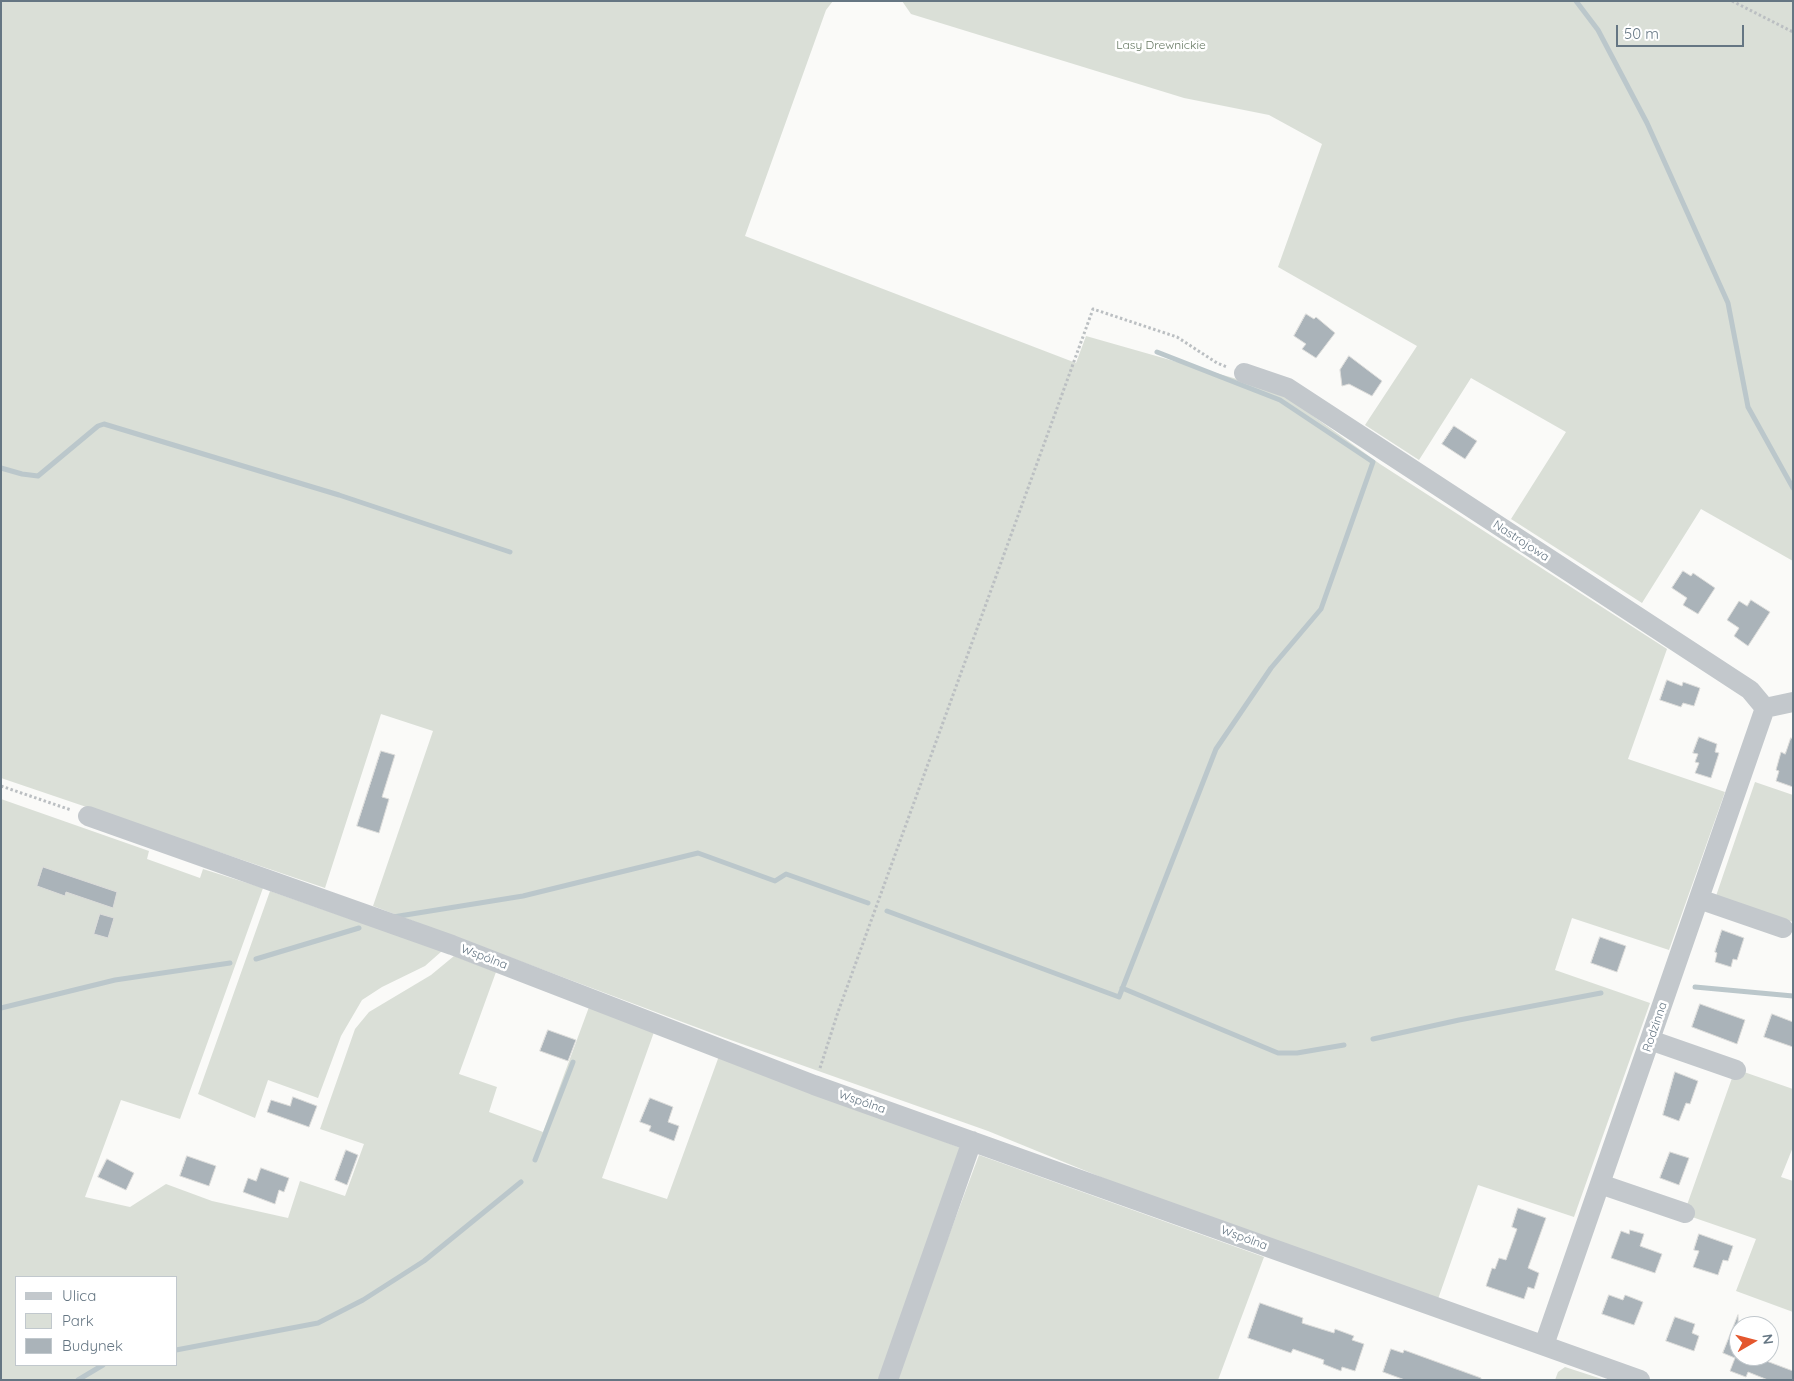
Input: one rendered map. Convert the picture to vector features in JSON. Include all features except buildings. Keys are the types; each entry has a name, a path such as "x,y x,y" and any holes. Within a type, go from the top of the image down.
{"street":[{"name":"Nastrojowa","path":"1244,373 1288,388 1369,439 1750,690 1765,708"},
{"path":"1765,708 1793,702"},
{"name":"Rodzinna","path":"1544,1345 1765,708"},
{"name":"Wspólna","path":"88,816 452,945 814,1085 1640,1380"},
{"path":"1699,899 1783,928"},
{"path":"1650,1040 1736,1070"},
{"path":"888,1380 972,1141"},
{"path":"1600,1184 1685,1213"}],"path":[{"path":"1732,1 1793,32"},
{"path":"814,1085 838,1012 1093,309 1177,337 1217,364 1244,373"},
{"path":"1,786 88,816"}],"green space":[{"path":"1,1 833,1 826,10 745,236 1076,363 1086,336 1237,379 1284,395 1380,464 1667,649 1628,759 1725,792 1669,950 1572,918 1555,970 1650,1003 1574,1217 1478,1185 1438,1299 1125,1187 988,1131 725,1038 373,906 433,731 381,714 325,888 1,778"},
{"name":"Lasy Drewnickie","path":"902,1 1793,1 1793,561 1701,509 1642,603 1511,519 1566,432 1471,378 1419,460 1365,425 1417,346 1278,267 1322,144 1269,115 1184,98 911,14"},
{"path":"1755,782 1793,795 1793,922 1716,896"},
{"path":"1,799 149,851 147,859 200,878 203,869 263,888 180,1119 121,1100 85,1197 130,1207 166,1184 212,1201 288,1218 300,1181 345,1196 364,1144 320,1129 355,1029 369,1012 431,975 454,956 496,972 459,1074 497,1087 489,1112 543,1132 589,1007 654,1032 602,1178 667,1199 719,1056 961,1148 879,1380 1,1380"},
{"path":"270,891 442,951 425,966 382,987 362,1000 341,1036 318,1098 268,1080 255,1118 198,1094"},
{"path":"1744,1072 1793,1089 1793,1147 1781,1177 1793,1181 1793,1312 1736,1291 1756,1239 1692,1217 1687,1205 1732,1078"},
{"path":"979,1155 1264,1257 1218,1380 895,1380"},
{"path":"1565,1367 1605,1380 1555,1380 1558,1372"}],"waterway":[{"path":"1576,1 1598,30 1647,123 1728,303 1748,407 1793,488"},
{"path":"887,911 1119,997 1216,749 1271,668 1321,609 1373,462 1280,400 1157,352"},
{"path":"1,468 38,476 98,426 104,424 339,495 510,552"},
{"path":"393,917 523,896 698,853 775,881 786,874 868,903"},
{"path":"256,959 359,928"},
{"path":"1,1008 115,980 230,963"},
{"path":"1695,987 1793,996"},
{"path":"1122,988 1278,1053 1297,1053 1344,1045"},
{"path":"1373,1039 1459,1020 1601,993"},
{"path":"535,1160 573,1062"},
{"path":"178,1350 318,1323 363,1300 424,1261 521,1182"},
{"path":"78,1380 101,1366"}]}
